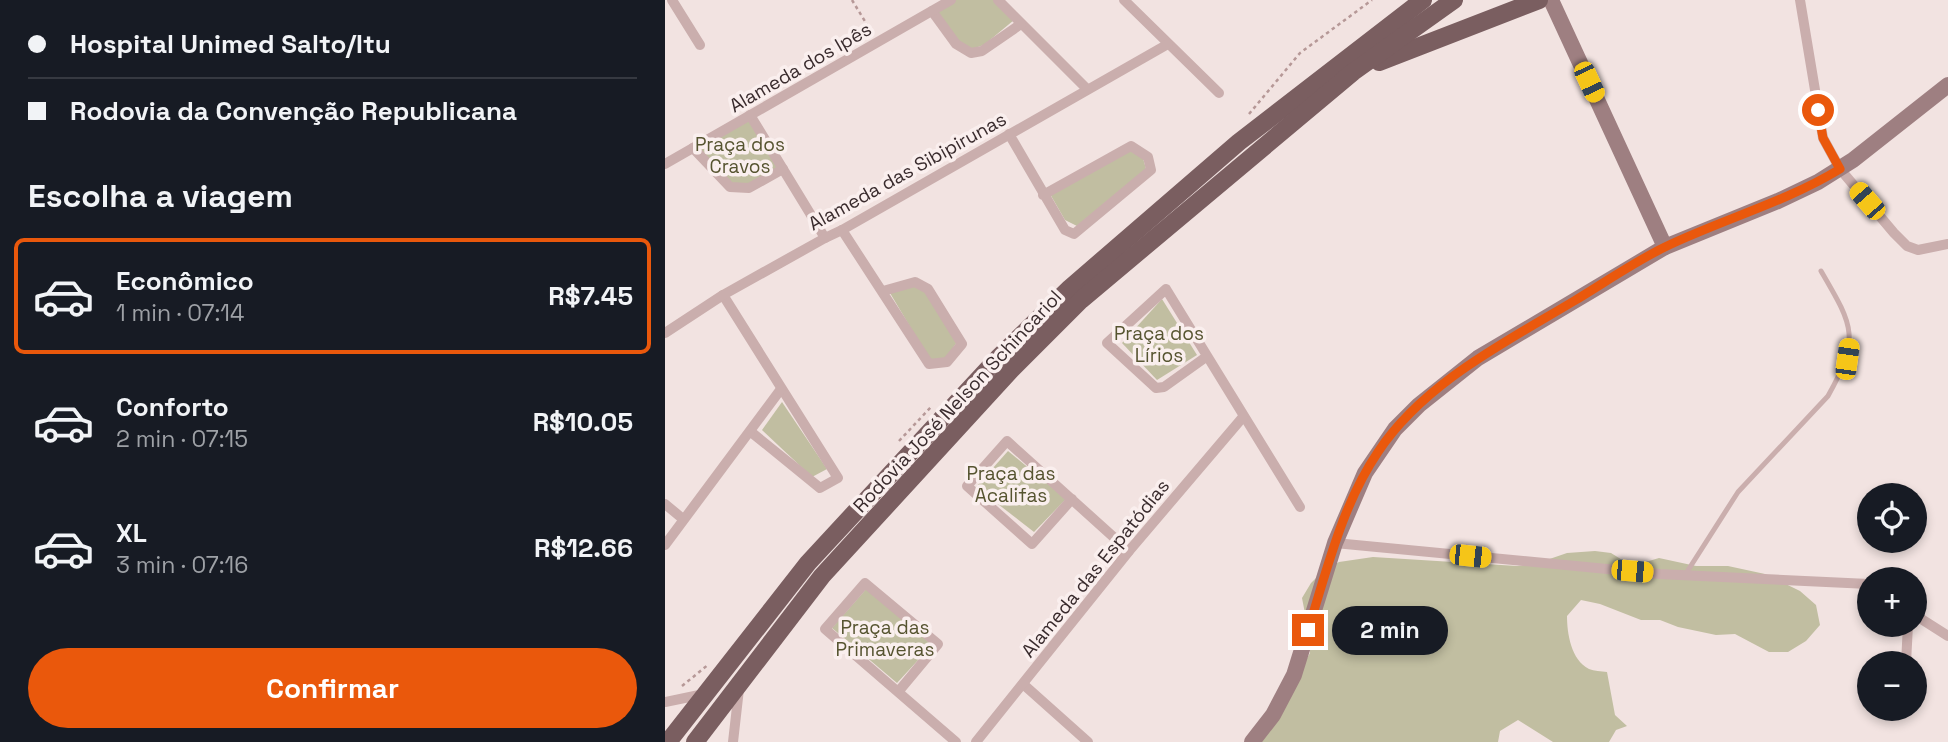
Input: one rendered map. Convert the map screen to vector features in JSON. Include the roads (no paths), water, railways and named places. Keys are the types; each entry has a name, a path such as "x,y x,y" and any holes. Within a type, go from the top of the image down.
{"main road":[{"name":"Rodovia José Nelson Schincariol","path":"667,742 808,563 998,358 1070,288 1239,142 1423,0"},
{"name":"Rodovia José Nelson Schincariol","path":"695,742 822,576 1011,370 1063,318 1353,72 1454,0"},
{"path":"1353,72 1551,2 1665,247"},
{"path":"1252,742 1273,715 1294,675 1335,543 1360,483 1395,429 1419,405 1478,358 1665,247 1799,192 1840,169 1948,85"}],"street":[{"path":"672,0 700,45"},
{"name":"Alameda dos Ipês","path":"665,164 951,0"},
{"path":"998,0 1087,89"},
{"path":"1124,0 1219,93"},
{"path":"1800,0 1823,138 1840,169 1907,246 1918,250 1948,244"},
{"path":"932,11 956,44 971,53 982,51 1021,24"},
{"name":"Alameda das Sibipirunas","path":"665,333 723,295 1168,44"},
{"path":"750,115 824,238"},
{"path":"1009,134 1043,195 1065,230 1074,234 1151,170 1148,156 1131,146 1043,195"},
{"path":"693,148 730,187 749,188 783,169"},
{"path":"842,230 929,364 947,362 962,344 928,289 915,282 883,291"},
{"path":"1206,357 1164,387 1156,388 1107,343 1165,289 1300,507"},
{"path":"723,295 838,478 820,488 751,432"},
{"path":"665,545 781,389"},
{"name":"Alameda das Espatódias","path":"976,742 1129,551 1243,417"},
{"path":"1072,499 1032,544 967,486 1007,441 1072,499 1129,551"},
{"path":"665,504 683,519"},
{"path":"1335,543 1685,575 1857,583"},
{"path":"898,692 938,644 865,583 825,629 898,692 957,742"},
{"path":"1927,623 1948,636"},
{"path":"733,742 740,682"},
{"path":"1023,684 1082,740"},
{"path":"665,702 704,694"}],"lane":[{"path":"1685,575 1738,492 1828,396 1839,378 1847,359 1849,326 1821,271"}],"park label":[{"name":"Praça dos Cravos","path":"740,155"},
{"name":"Praça dos Lírios","path":"1159,344"},
{"name":"Praça das Acalifas","path":"1011,484"},
{"name":"Praça das Primaveras","path":"885,638"}]}
